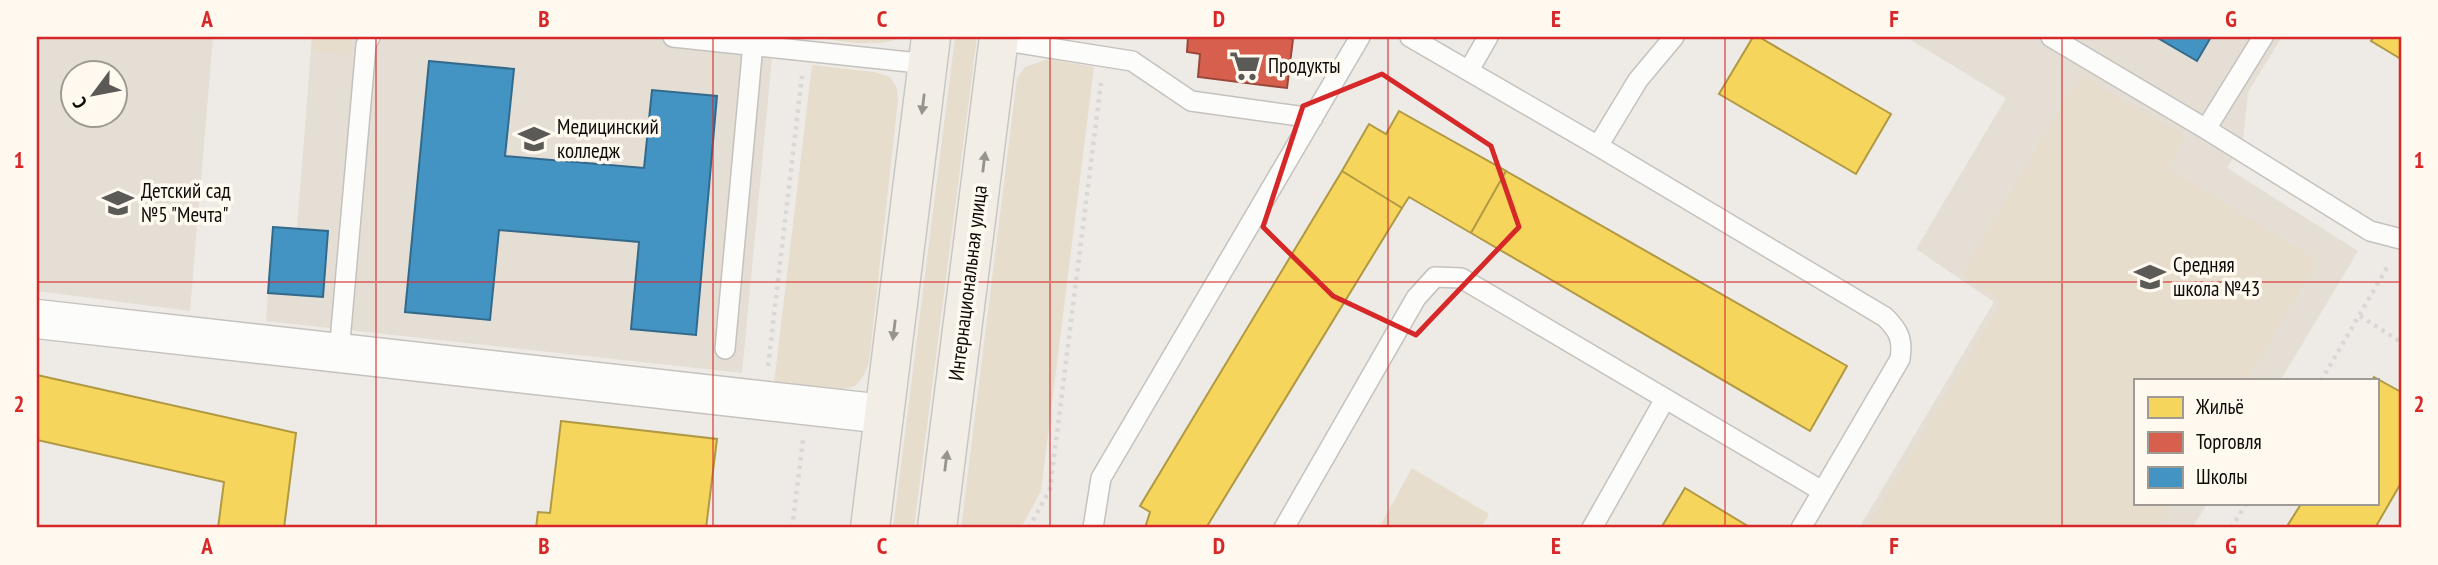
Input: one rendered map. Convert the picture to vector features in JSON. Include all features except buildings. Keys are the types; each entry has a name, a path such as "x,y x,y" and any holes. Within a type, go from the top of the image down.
{"main road":[{"name":"Интернациональная улица","path":"937,528 999,38"},
{"path":"870,528 930,50"}],"street":[{"path":"37,318 884,414"}],"lane":[{"path":"339,353 366,45 370,37"},
{"path":"673,37 805,49 930,50"},
{"path":"1093,528 1101,478 1360,37"},
{"path":"1410,37 1885,317 1899,331 1902,345 1900,359 1801,528"},
{"path":"1469,70 1488,37"},
{"path":"1598,146 1638,80 1674,37"},
{"path":"2051,37 2206,129 2370,232 2401,239"},
{"path":"2206,129 2263,37"},
{"path":"999,38 1132,61 1191,101 1313,118"},
{"path":"725,349 753,44"},
{"path":"1284,528 1416,298 1435,277 1461,278 1822,491"},
{"path":"1592,528 1665,399"}],"path":[{"path":"792,528 804,442 766,383 805,49"},
{"path":"1029,528 1050,489 1097,112"},
{"path":"2322,379 2390,263"},
{"path":"2360,316 2401,342"},
{"path":"2231,528 2245,505"}],"highlighted area":[{"path":"1382,74 1491,146 1519,227 1416,335 1333,296 1263,227 1303,106"}],"shaded area":[{"name":"Детский сад №5 \"Мечта\"","path":"37,37 213,37 190,311 37,291"},
{"name":"Медицинский колледж","path":"312,37 774,37 742,373 266,321 273,227 297,228"},
{"path":"312,37 351,37 349,55 311,51"},
{"path":"815,37 900,37 892,41 871,43"},
{"path":"955,37 977,37 914,528 893,528"},
{"name":"Средняя школа №43","path":"1906,37 2282,37 2248,92 2243,141 2227,168 2358,251 2281,379 2134,379 2134,505 2206,505 2192,528 1859,528 1994,302 1916,249 2006,98"},
{"path":"1048,59 1094,67 1041,491 1021,528 961,528 1017,78 1025,67"},
{"path":"812,65 874,72 890,77 897,88 898,100 869,363 857,384 837,390 774,383"},
{"name":"Средняя школа №43","path":"2080,75 2185,136 2168,168 2318,261 2247,379 2134,379 2134,505 2171,505 2158,528 1867,528 2002,302 1961,274"},
{"path":"1412,468 1489,514 1481,528 1379,528"}],"place":[{"name":"Продукты","path":"1245,66"},
{"name":"Медицинский колледж","path":"534,139"},
{"name":"Детский сад №5 \"Мечта\"","path":"118,203"},
{"name":"Средняя школа №43","path":"2150,277"}]}
